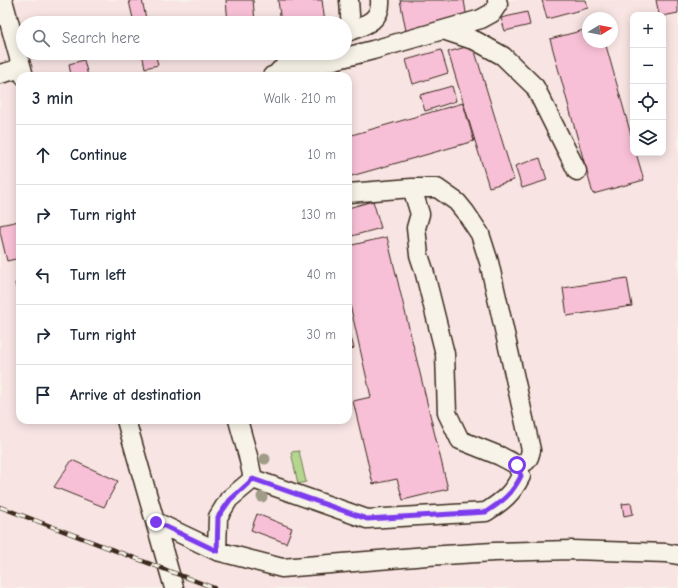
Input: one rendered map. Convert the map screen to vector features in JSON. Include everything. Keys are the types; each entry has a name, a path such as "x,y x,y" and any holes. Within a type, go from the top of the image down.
{"lane":[{"path":"3,0 16,47"},
{"path":"348,16 349,0"},
{"path":"352,30 371,22 376,17 381,9 380,0"},
{"path":"352,55 481,19 492,13 498,4 497,0"},
{"path":"443,30 476,41 503,56 535,87 577,171"},
{"path":"20,60 23,72"},
{"path":"278,72 293,60"},
{"path":"288,72 335,60"},
{"path":"0,74 16,73"},
{"path":"352,193 412,188 437,188 457,202 466,212 480,234 489,262 531,450 529,459 524,463 517,465"},
{"path":"253,479 367,519 486,512 501,503 514,490 521,476 517,465 500,456 460,440 446,413 445,354 419,255 416,228 420,214 412,188"},
{"path":"127,424 174,588"},
{"path":"239,424 253,479"},
{"path":"217,551 218,517 230,500 253,479"},
{"path":"156,522 217,551 282,568 494,552 572,550 667,553 678,555"}],"shaded area":[{"path":"0,0 678,0 678,588 0,588"}],"green space":[{"path":"299,451 306,482 298,484 291,452"}],"building":[{"path":"142,0 145,16 132,16 129,1"},
{"path":"226,0 253,0 254,16 227,16"},
{"path":"278,0 322,0 324,16 280,16"},
{"path":"400,0 464,0 467,19 406,31"},
{"path":"542,0 586,0 588,8 547,19"},
{"path":"656,0 678,0 678,13 666,15 666,12 658,12"},
{"path":"527,12 530,25 505,31 501,18"},
{"path":"582,31 582,48 607,48 630,131 630,156 637,156 644,180 593,194 550,39"},
{"path":"473,45 514,180 489,187 448,52"},
{"path":"441,50 448,73 413,84 406,60"},
{"path":"84,60 87,72 70,72 69,64"},
{"path":"143,60 157,60 158,65 145,68"},
{"path":"452,86 456,101 425,111 420,95"},
{"path":"463,103 474,141 352,176 352,135"},
{"path":"540,158 547,180 522,188 515,166"},
{"path":"373,201 381,228 352,236 352,207"},
{"path":"16,222 16,259 7,261 0,232 0,225"},
{"path":"387,237 448,489 403,500 397,479 373,484 353,401 371,397 352,314 352,245"},
{"path":"627,278 632,306 567,316 563,288"},
{"path":"72,460 118,481 104,507 54,487"},
{"path":"631,503 633,514 624,516 622,504"},
{"path":"257,514 292,528 286,543 251,530"}],"railway":[{"path":"0,507 214,588"}],"route":[{"path":"156,522 217,551 218,517 230,500 253,479 367,519 486,512 501,503 514,490 521,476 517,465"}]}
